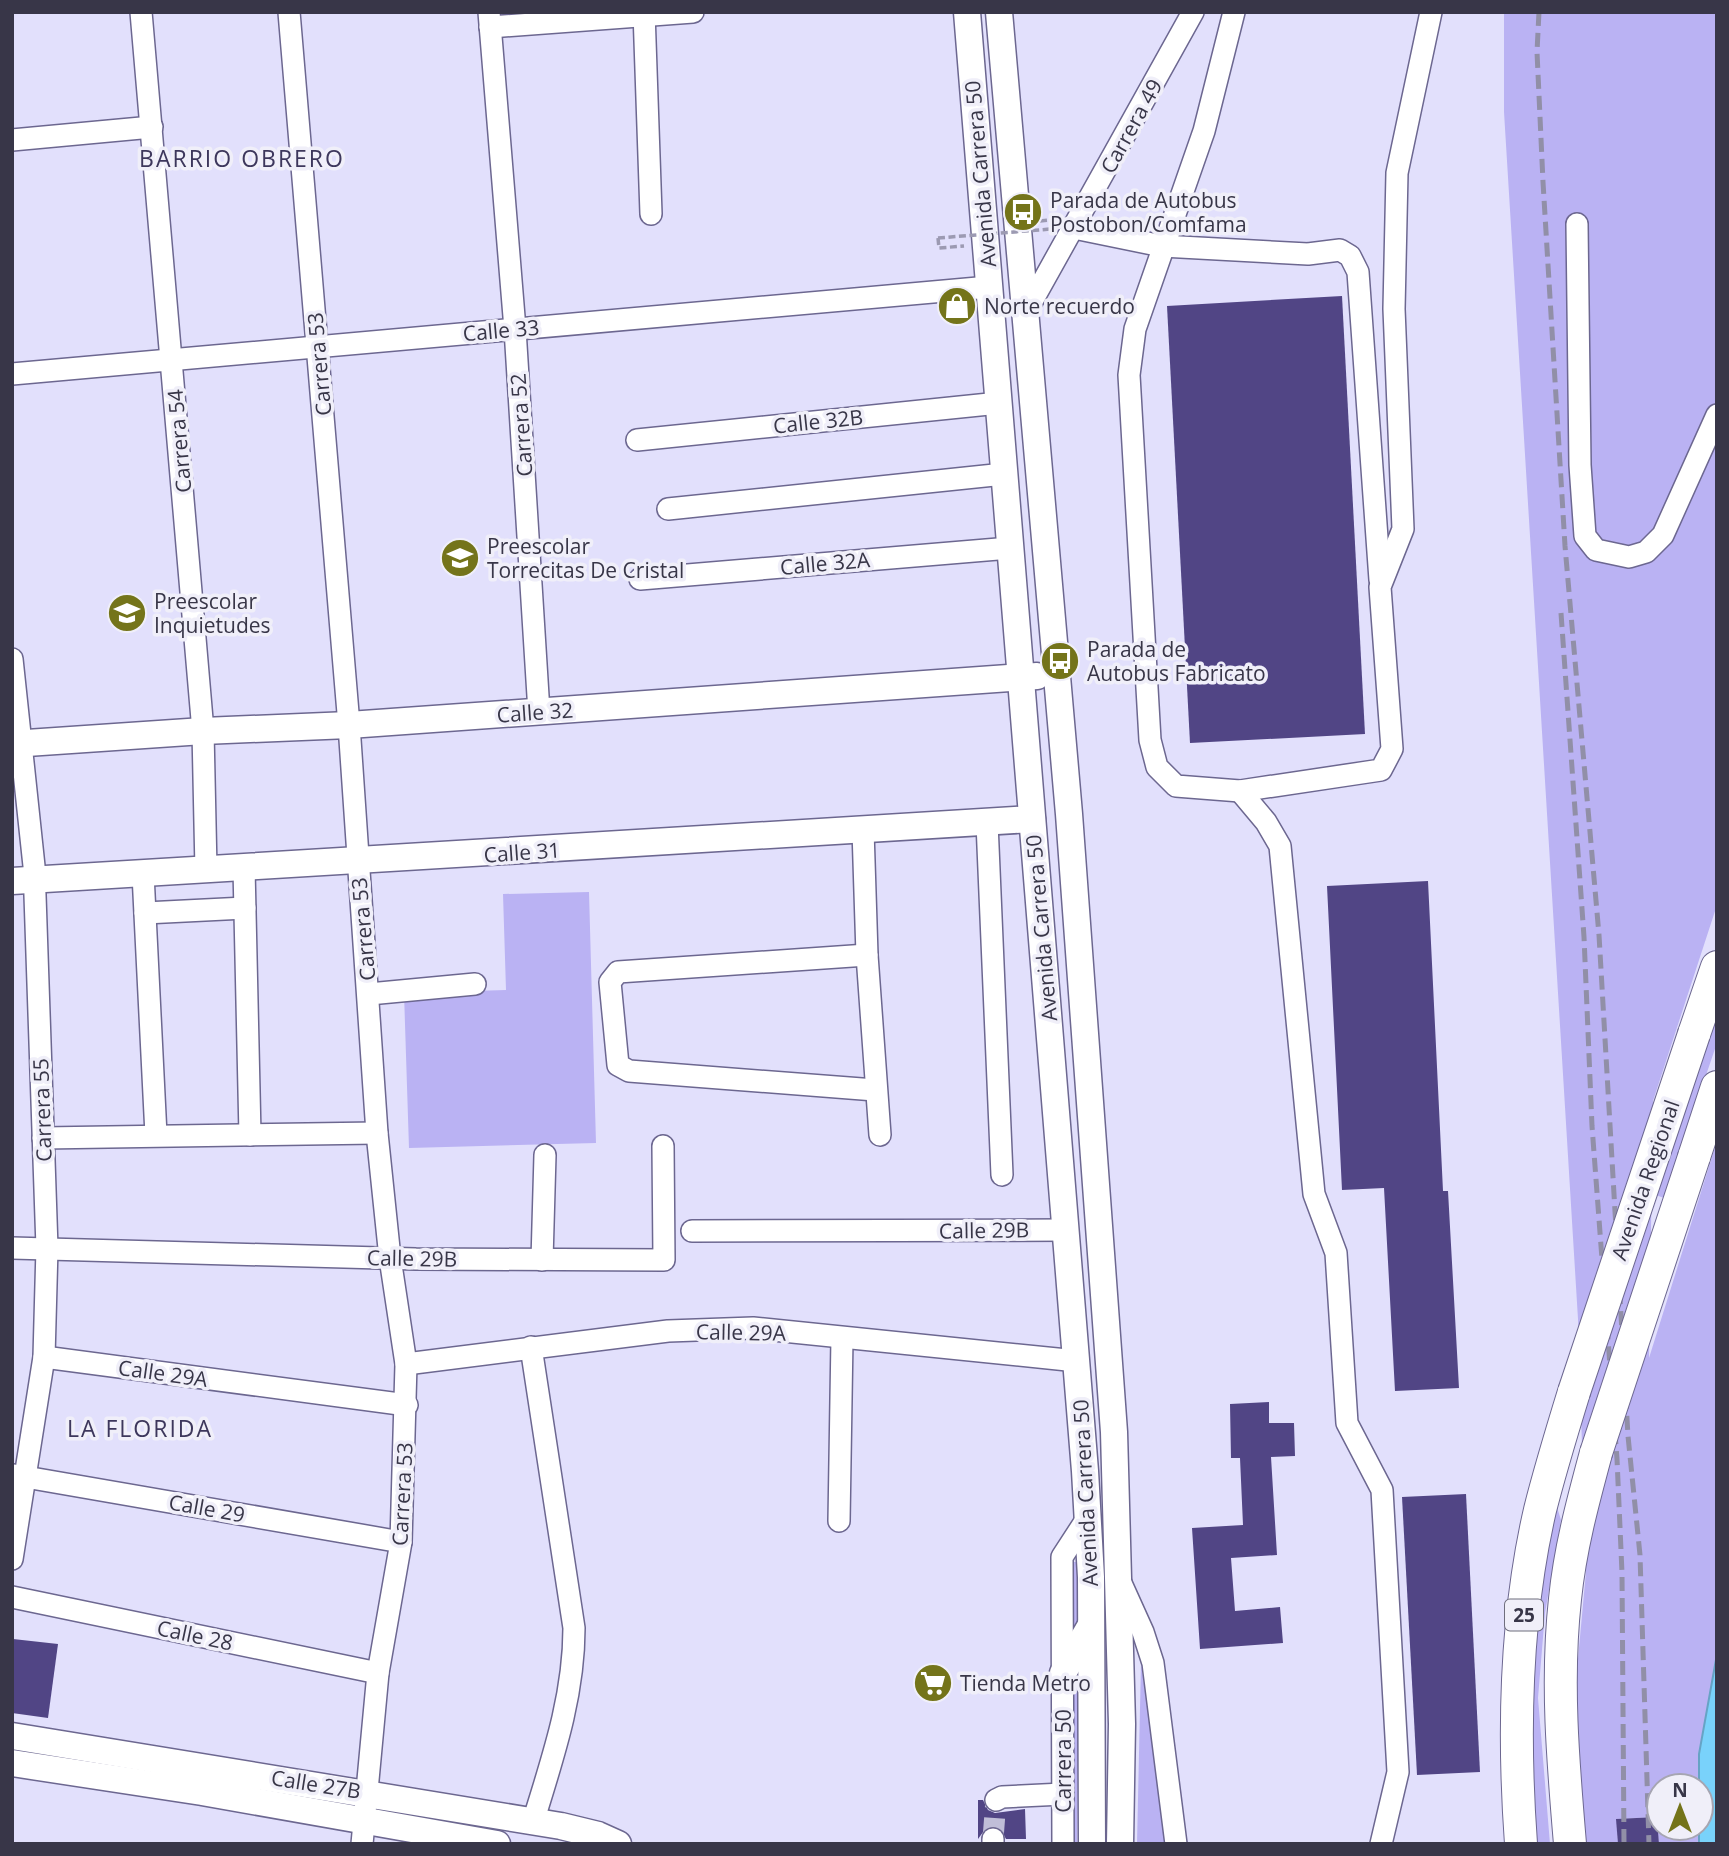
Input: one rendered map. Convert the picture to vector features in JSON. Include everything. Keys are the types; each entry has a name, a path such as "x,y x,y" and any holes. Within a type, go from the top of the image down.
{"highway":[{"name":"Avenida Regional","path":"1521,1844 1518,1708 1522,1634 1540,1511 1574,1392 1717,967"},
{"name":"Avenida Regional","path":"1570,1844 1560,1708 1563,1625 1569,1565 1597,1453 1717,1087"}],"main road":[{"name":"Avenida Carrera 50","path":"967,12 1088,1517 1093,1844"},
{"name":"Avenida Carrera 50","path":"999,12 1057,675 1114,1420 1122,1724 1120,1844"},
{"name":"Calle 32","path":"17,744 203,731 349,726 1057,675"},
{"name":"Calle 31","path":"23,880 358,862 1032,819"},
{"path":"1063,1673 1091,1623"},
{"name":"Calle 27B","path":"12,1736 533,1822 598,1835 618,1844"},
{"name":"Calle 27B","path":"12,1763 202,1792 363,1833 497,1844"}],"street":[{"name":"Carrera 54","path":"141,12 203,731 206,870"},
{"name":"Carrera 53","path":"289,12 349,726 377,1133 390,1258 406,1364 407,1405 401,1542 379,1673 363,1833"},
{"path":"489,19 693,12"},
{"name":"Carrera 49","path":"1026,312 1193,12"},
{"path":"1074,228 1162,246 1308,254 1340,250 1350,256 1358,272 1392,748 1381,770 1240,791 1176,786 1157,767 1150,740 1129,375 1135,329 1162,246 1204,131 1234,12"},
{"path":"1380,587 1403,529 1394,309 1397,173 1431,12"},
{"path":"644,14 651,214"},
{"name":"Carrera 52","path":"489,19 515,329 539,712"},
{"path":"12,140 152,127"},
{"path":"1577,224 1581,477 1585,536 1596,550 1629,556 1646,552 1663,535 1717,415"},
{"name":"Calle 33","path":"12,374 989,287"},
{"name":"Calle 32B","path":"637,440 999,403"},
{"path":"668,509 1004,474"},
{"name":"Calle 32A","path":"640,579 1010,548"},
{"name":"Carrera 55","path":"12,659 23,880 43,1138 47,1248 44,1357 19,1476 12,1559"},
{"path":"1240,791 1266,822 1280,846 1314,1194 1336,1253 1347,1423 1382,1490 1398,1772 1381,1844"},
{"path":"987,823 1002,1175"},
{"path":"863,830 867,955 880,1135"},
{"path":"244,868 250,1135"},
{"path":"144,874 156,1135"},
{"path":"145,913 245,908"},
{"path":"867,955 618,972 610,982 618,1065 629,1071 875,1090"},
{"path":"369,994 475,984"},
{"path":"43,1138 377,1133"},
{"name":"Calle 29B","path":"12,1248 390,1258 664,1260 663,1146"},
{"path":"542,1260 545,1155"},
{"name":"Calle 29B","path":"692,1231 1066,1230"},
{"name":"Calle 29A","path":"406,1364 668,1331 753,1328 1077,1361"},
{"path":"839,1521 842,1338"},
{"path":"531,1347 574,1628 574,1665 564,1720 533,1822"},
{"name":"Calle 29A","path":"44,1357 407,1405"},
{"name":"Calle 29","path":"19,1476 401,1542"},
{"name":"Carrera 50","path":"1063,1844 1062,1557 1088,1517"},
{"path":"1091,1577 1118,1577 1143,1632 1153,1664 1175,1844"},
{"name":"Calle 28","path":"12,1597 379,1673"},
{"path":"996,1800 1002,1797 1063,1794"}],"path":[{"path":"964,246 939,248 938,238 1051,229 1051,220 1033,221"}],"shaded area":[{"path":"1504,12 1717,12 1717,905 1653,1101 1649,1358 1717,1141 1717,1654 1699,1754 1699,1772 1645,1772 1645,1818 1617,1819 1618,1844 1585,1844 1574,1702 1586,1572 1578,1319 1504,112"},
{"path":"589,892 596,1143 409,1148 404,993 506,990 503,894"},
{"path":"1717,1007 1717,1043 1664,1198 1653,1194"},
{"path":"1556,1504 1561,1520 1545,1613 1538,1698 1550,1844 1532,1844 1525,1728 1536,1603"},
{"path":"1069,1562 1077,1562 1078,1627 1069,1641"},
{"path":"1141,1663 1166,1837 1166,1844 1137,1844"},
{"path":"1071,1673 1078,1673 1077,1844 1071,1844"},
{"path":"1659,1842 1699,1842 1699,1844"}],"water":[{"path":"1717,1654 1717,1844 1699,1844 1715,1842 1715,1772 1699,1772 1699,1754"}],"building":[{"path":"1342,296 1365,734 1190,743 1167,306"},
{"path":"1428,881 1443,1191 1448,1191 1459,1388 1395,1391 1384,1188 1342,1190 1327,886"},
{"path":"1269,1402 1269,1423 1294,1423 1295,1456 1271,1457 1277,1555 1231,1558 1235,1611 1280,1607 1283,1643 1200,1649 1192,1528 1243,1525 1240,1458 1231,1458 1230,1404"},
{"path":"1466,1494 1480,1772 1417,1775 1402,1497"},
{"path":"13,1639 58,1644 48,1718 12,1713"},
{"path":"978,1800 983,1800 988,1810 995,1813 1025,1809 1026,1839 1006,1839 1000,1828 992,1826 986,1828 978,1839"},
{"path":"1645,1818 1645,1842 1659,1844 1618,1844 1616,1819"}],"tunnel":[{"path":"993,1839 996,1800"}],"railway":[{"path":"1539,12 1537,52 1543,182 1565,546 1599,935 1628,1436 1640,1555 1649,1844"},
{"path":"1561,613 1584,937 1592,1126 1617,1459 1622,1573 1624,1844"}],"place":[{"name":"Parada de Autobus Postobon/Comfama","path":"1023,212"},
{"name":"Norte recuerdo","path":"957,306"},
{"name":"Preescolar Torrecitas De Cristal","path":"460,558"},
{"name":"Preescolar Inquietudes","path":"127,613"},
{"name":"Parada de Autobus Fabricato","path":"1060,661"},
{"name":"Tienda Metro","path":"933,1683"}],"district":[{"name":"BARRIO OBRERO","path":"242,158"},
{"name":"LA FLORIDA","path":"140,1428"}]}
